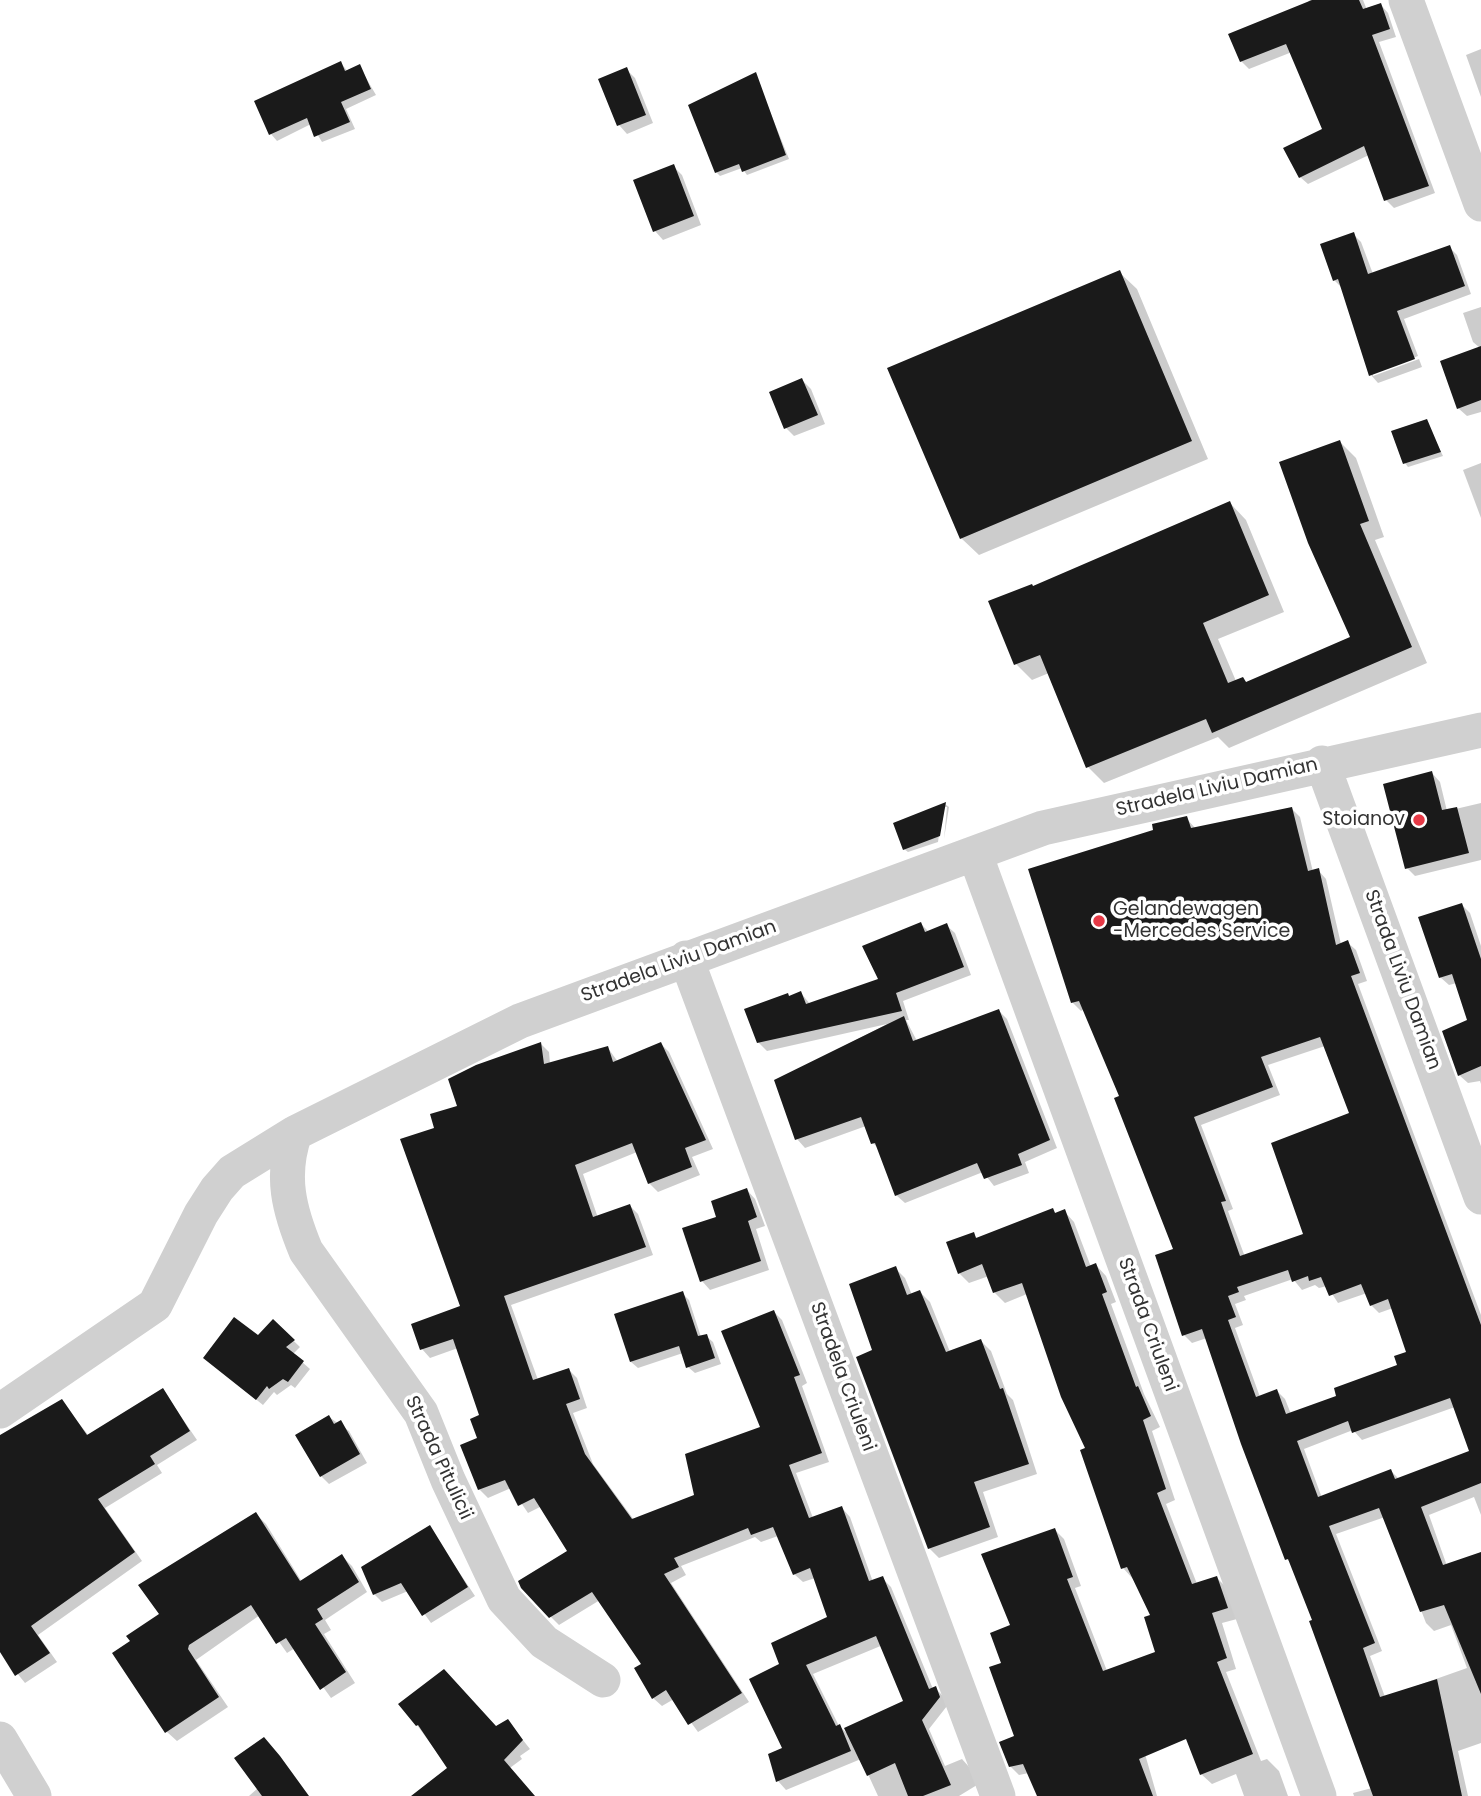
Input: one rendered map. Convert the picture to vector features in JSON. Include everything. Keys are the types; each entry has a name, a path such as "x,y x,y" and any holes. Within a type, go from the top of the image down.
{"street":[{"path":"1406,0 1481,204"},
{"name":"Stradela Liviu Damian","path":"0,1411 155,1305 217,1189 232,1172 295,1133 520,1021 1042,828 1322,763 1481,730"},
{"name":"Strada Liviu Damian","path":"1322,763 1481,1198"},
{"name":"Strada Criuleni","path":"975,854 1319,1796"},
{"name":"Stradela Criuleni","path":"686,958 998,1796"},
{"name":"Strada Pitulicii","path":"295,1133 286,1158 288,1193 294,1221 306,1251 421,1413 448,1480 503,1599 544,1642 603,1680"},
{"path":"0,1739 34,1796"}],"building":[{"path":"1312,0 1359,0 1363,9 1381,3 1390,29 1372,35 1429,186 1384,201 1364,146 1299,178 1283,148 1322,129 1286,44 1240,62 1228,34"},
{"path":"341,61 345,71 360,64 371,89 341,102 350,122 314,137 307,118 269,135 254,101"},
{"path":"627,67 646,115 617,126 598,79"},
{"path":"756,72 786,155 742,172 739,164 715,173 688,105"},
{"path":"674,164 694,216 653,232 633,180"},
{"path":"1354,232 1368,274 1450,245 1465,286 1397,311 1415,359 1369,376 1338,279 1333,281 1320,244"},
{"path":"1120,270 1192,441 960,539 887,368"},
{"path":"1481,346 1481,400 1457,409 1440,361"},
{"path":"802,378 818,415 784,429 769,392"},
{"path":"1427,419 1441,452 1403,464 1391,431"},
{"path":"1340,440 1369,521 1360,524 1412,647 1212,733 1206,719 1086,768 1040,655 1014,665 988,601 1032,584 1033,586 1230,501 1269,595 1203,623 1228,683 1243,677 1246,682 1350,637 1308,543 1279,462"},
{"path":"1432,771 1442,810 1457,807 1469,853 1405,869 1383,784"},
{"path":"946,802 940,836 903,850 893,823"},
{"path":"1292,807 1308,871 1319,868 1336,945 1348,940 1360,973 1351,976 1481,1325 1481,1483 1421,1507 1443,1565 1481,1552 1481,1694 1444,1605 1420,1612 1379,1508 1329,1526 1375,1643 1363,1648 1380,1697 1437,1679 1462,1796 1373,1796 1309,1621 1312,1620 1288,1559 1285,1560 1241,1444 1202,1329 1182,1336 1155,1255 1173,1249 1114,1098 1119,1096 1079,1001 1071,1003 1028,869 1153,830 1152,824 1187,816 1191,828","holes":["1320,1037 1349,1113 1271,1143 1303,1234 1240,1256 1221,1202 1226,1201 1194,1117 1273,1087 1261,1057","1288,1270 1292,1282 1308,1276 1309,1281 1321,1277 1329,1296 1361,1284 1370,1306 1388,1299 1406,1352 1394,1356 1397,1365 1334,1388 1336,1396 1286,1414 1277,1389 1256,1397 1228,1320 1236,1317 1228,1296 1239,1292 1237,1287","1450,1398 1469,1451 1395,1479 1391,1469 1318,1497 1297,1441 1348,1421 1352,1433"]},
{"path":"1462,903 1481,959 1481,1066 1458,1076 1442,1031 1467,1020 1452,974 1439,978 1418,917"},
{"path":"921,922 925,932 947,923 964,967 896,993 902,1011 757,1043 744,1009 801,991 806,1004 878,979 862,946"},
{"path":"999,1009 1050,1140 1018,1154 1022,1165 984,1179 977,1163 895,1196 875,1143 871,1144 861,1117 795,1140 774,1080 904,1016 913,1041"},
{"path":"541,1042 544,1064 608,1046 613,1062 661,1042 706,1140 685,1148 692,1167 648,1184 632,1143 575,1165 593,1217 630,1204 646,1247 504,1296 533,1380 569,1368 580,1399 566,1404 585,1454 632,1519 694,1495 685,1454 760,1427 721,1331 774,1310 800,1375 794,1377 822,1453 789,1465 809,1518 842,1506 869,1581 883,1576 929,1689 936,1686 940,1697 922,1720 951,1785 923,1796 908,1796 895,1763 867,1776 844,1728 903,1701 876,1636 806,1665 836,1726 840,1724 851,1751 776,1782 768,1754 782,1748 749,1679 779,1664 771,1643 827,1617 810,1568 793,1575 773,1527 751,1535 748,1528 674,1558 679,1567 664,1574 742,1693 688,1725 666,1690 652,1699 634,1668 641,1664 592,1592 549,1618 521,1588 518,1581 567,1551 534,1498 518,1506 505,1480 478,1490 460,1445 477,1438 470,1419 479,1415 453,1339 420,1350 411,1324 460,1306 400,1139 434,1128 430,1114 457,1106 448,1079 476,1065"},
{"path":"747,1188 757,1217 748,1221 761,1261 700,1282 682,1228 716,1217 711,1201"},
{"path":"1053,1208 1055,1213 1065,1209 1086,1267 1096,1263 1107,1292 1102,1294 1136,1387 1138,1386 1151,1416 1143,1420 1166,1489 1157,1493 1192,1584 1217,1576 1228,1608 1212,1613 1227,1658 1217,1662 1253,1754 1200,1775 1186,1739 1139,1759 1153,1796 1037,1796 1023,1764 1009,1767 999,1742 1014,1736 989,1667 1001,1663 990,1633 1010,1625 981,1554 1055,1528 1073,1577 1067,1579 1103,1671 1155,1652 1144,1617 1150,1615 1127,1567 1121,1569 1080,1450 1085,1448 1061,1397 1022,1283 993,1293 982,1264 958,1274 946,1242 974,1232 976,1238"},
{"path":"896,1266 907,1295 920,1290 946,1352 981,1339 1000,1389 1003,1388 1029,1464 974,1482 990,1527 928,1549 856,1357 872,1350 849,1284"},
{"path":"683,1291 698,1336 707,1334 715,1358 686,1368 679,1346 630,1362 614,1314"},
{"path":"234,1317 258,1335 273,1319 295,1340 286,1347 304,1361 288,1382 283,1379 269,1389 267,1386 256,1400 203,1358"},
{"path":"163,1388 190,1431 150,1456 155,1464 98,1499 135,1552 31,1626 50,1653 15,1676 0,1652 0,1435 62,1399 87,1435"},
{"path":"329,1415 334,1424 341,1420 360,1454 320,1477 295,1435"},
{"path":"256,1512 300,1581 342,1554 359,1582 317,1609 323,1619 315,1624 346,1672 320,1690 286,1638 276,1644 251,1605 189,1645 188,1649 219,1697 165,1733 112,1653 130,1641 126,1636 159,1614 138,1585"},
{"path":"430,1525 468,1587 422,1616 401,1583 373,1595 361,1567"},
{"path":"444,1669 496,1726 508,1719 523,1740 504,1760 535,1796 411,1796 447,1768 418,1725 416,1726 398,1704"},
{"path":"264,1737 309,1796 262,1796 234,1758"}],"place":[{"name":"Stoianov","path":"1419,820"},
{"name":"Gelandewagen -Mercedes Service","path":"1099,921"}]}
